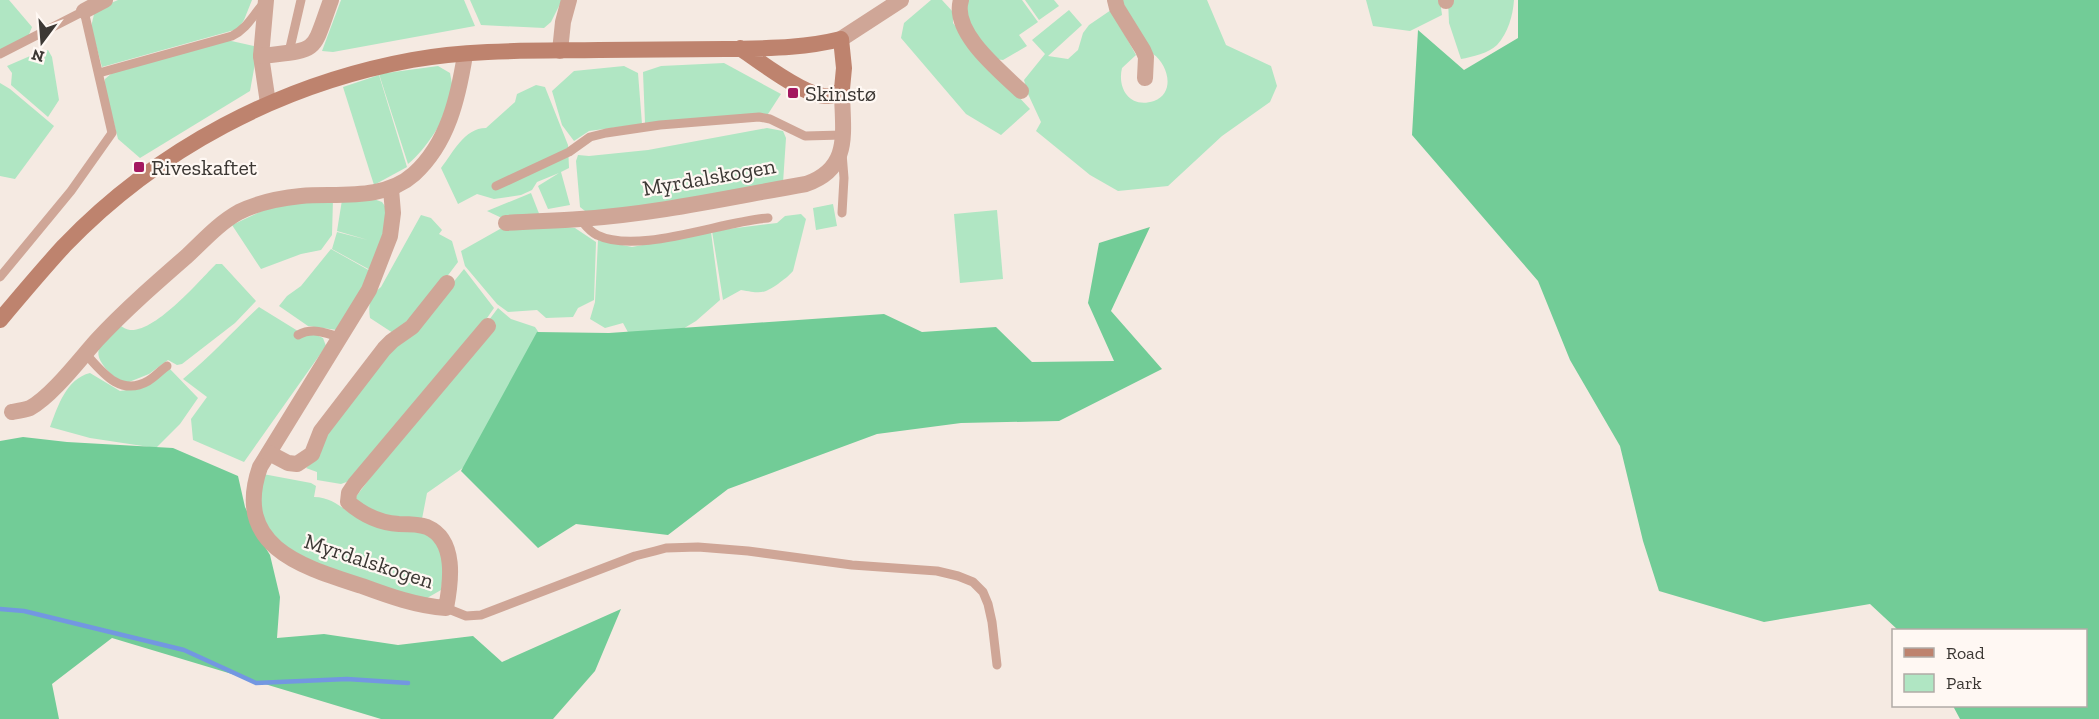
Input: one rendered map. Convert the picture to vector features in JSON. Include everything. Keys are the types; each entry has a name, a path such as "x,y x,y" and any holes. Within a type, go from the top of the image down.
{"main road":[{"path":"0,320 65,246 114,200 146,174 226,124 268,103 352,73 414,60 465,55 560,51 812,46 841,39 844,68 842,89 834,95 822,96 804,90 740,48"}],"street":[{"path":"84,11 105,0"},
{"path":"266,0 261,56 268,103"},
{"path":"261,56 307,50 314,45 319,37 331,0"},
{"path":"560,51 563,22 569,0"},
{"path":"841,39 901,0"},
{"path":"961,0 959,16 964,28 981,51 1021,91"},
{"path":"1115,0 1146,57 1145,78"},
{"path":"12,412 29,408 48,393 115,322 219,227 239,213 270,201 299,196 391,189 413,174 431,155 449,121 459,93 465,55"},
{"path":"842,89 842,153"},
{"name":"Myrdalskogen","path":"506,223 580,219 720,200 806,184 830,172 842,153"},
{"name":"Myrdalskogen","path":"391,189 393,213 390,236 369,290 260,467 256,478 253,508 261,532 274,547 291,560 313,570 402,600 446,608 450,561 439,537 427,527 390,523 371,518 348,502 355,484 488,326"},
{"path":"269,453 288,463 297,464 312,454 321,431 384,349 412,327 447,283"}],"lane":[{"path":"99,73 232,36 247,26 266,0"},
{"path":"289,52 301,0"},
{"path":"0,54 84,11 112,132 71,191 0,277"},
{"path":"496,186 569,152 590,137 660,125 759,117 770,119 805,136 842,135"},
{"path":"842,153 844,171 842,213"},
{"path":"580,219 597,235 631,241 688,234 749,219 768,218"},
{"path":"298,334 316,331 341,338"},
{"path":"85,353 110,380 127,386 148,381 167,366"},
{"path":"446,608 466,616 480,615 634,556 666,548 698,547 748,551 852,566 937,572 973,582 983,592 988,604 997,665"}],"green space":[{"path":"0,0 9,0 32,27 28,37 0,51"},
{"path":"118,0 252,0 238,29 102,67 91,27 95,10"},
{"path":"341,0 464,0 475,26 333,52 322,51"},
{"path":"470,0 562,0 551,22 544,28 481,25"},
{"path":"931,0 942,0 953,12 953,23 970,45 1030,109 1001,135 966,114 901,38 904,23"},
{"path":"967,0 1022,0 1038,22 1019,35 1027,46 1003,60 994,59 967,28"},
{"path":"1025,0 1054,0 1059,6 1039,20"},
{"path":"1121,0 1207,0 1226,45 1271,66 1277,86 1270,102 1222,136 1168,186 1118,191 1090,175 1036,131 1041,122 1024,80 1045,54 1032,40 1069,10 1082,25 1048,56 1068,59 1078,50 1083,33 1089,25 1111,10 1136,55 1122,68 1122,83 1127,95 1132,100 1146,103 1161,97 1165,92 1167,78 1163,64 1153,54"},
{"path":"1366,0 1440,0 1442,15 1410,31 1373,26"},
{"path":"1448,0 1514,0 1509,24 1497,45 1475,56 1461,59 1449,23"},
{"path":"1518,0 2099,0 2099,719 1960,719 1954,707 2087,707 2087,629 1897,629 1870,604 1764,622 1659,591 1643,541 1620,446 1570,360 1538,281 1412,135 1418,30 1464,70 1518,38"},
{"path":"227,40 258,47 250,91 140,158 118,139 104,84 105,79 112,73"},
{"path":"48,50 52,57 59,100 48,117 11,85 12,73 7,66"},
{"path":"724,63 781,94 768,114 645,123 643,72 661,66"},
{"path":"438,66 450,73 453,92 451,101 436,131 408,164 379,74"},
{"path":"624,66 638,73 642,124 589,131 574,141 562,125 552,91 574,71"},
{"path":"379,75 407,167 374,185 343,87"},
{"path":"0,83 54,126 15,179 0,176"},
{"path":"536,85 545,87 568,145 569,168 561,172 570,205 548,209 538,186 559,173 537,182 532,190 521,195 494,199 477,194 458,204 441,168 465,137 478,129 486,128 515,102 517,94"},
{"path":"767,128 783,131 786,138 783,183 595,213 585,211 580,207 576,161 578,155 648,150"},
{"path":"531,193 540,216 506,220 487,211"},
{"path":"371,198 382,202 389,212 372,271 332,249 337,232 368,240 337,231 342,200"},
{"path":"333,199 332,235 321,250 301,254 261,269 232,225 264,210 298,202"},
{"path":"833,204 837,226 816,230 813,208"},
{"path":"997,210 1003,279 960,283 954,214"},
{"path":"801,214 806,219 793,271 764,292 741,290 723,300 712,231 777,223 785,216"},
{"path":"421,215 431,218 442,230 439,234 452,241 458,262 418,315 393,333 370,318 370,304"},
{"path":"537,224 575,228 596,242 594,300 578,308 573,317 546,318 537,310 508,312 497,304 465,266 461,251 500,229"},
{"path":"1150,227 1111,311 1162,369 1059,421 961,423 877,434 728,489 668,535 576,524 538,548 461,471 537,332 609,333 884,314 922,332 996,327 1032,362 1114,361 1088,303 1099,243"},
{"path":"711,232 720,300 696,321 661,342 630,336 623,323 605,328 590,319 595,302 598,240 632,247"},
{"path":"331,249 372,272 337,330 308,326 279,306 287,296 301,286"},
{"path":"216,264 222,264 256,301 235,323 182,364 177,365 168,360 149,374 124,384 110,373 102,363 98,352 104,341 121,326 130,330 152,323 188,293"},
{"path":"464,269 494,308 478,331 355,479 341,484 317,480 317,472 306,468 320,455 326,432 394,344 438,301"},
{"path":"259,307 306,336 312,333 323,338 326,346 244,462 193,440 191,419 207,397 183,379"},
{"path":"498,308 511,319 535,327 558,361 467,465 427,493 422,519 394,518 370,510 355,498"},
{"path":"169,368 198,398 180,424 156,448 90,438 50,427 64,394 82,376 90,373 120,391 134,389"},
{"path":"23,437 173,448 238,476 252,526 270,555 280,597 277,638 324,634 398,645 473,636 502,662 621,609 595,671 553,719 381,719 112,638 52,684 59,719 0,719 0,441"},
{"path":"263,474 311,483 316,486 314,497 327,499 362,519 410,529 432,537 439,544 442,555 441,590 422,601 283,552 259,511"}],"waterway":[{"path":"0,609 24,611 184,650 256,683 347,679 408,683"}],"place":[{"name":"Skinstø","path":"793,93"},
{"name":"Riveskaftet","path":"139,167"}]}
